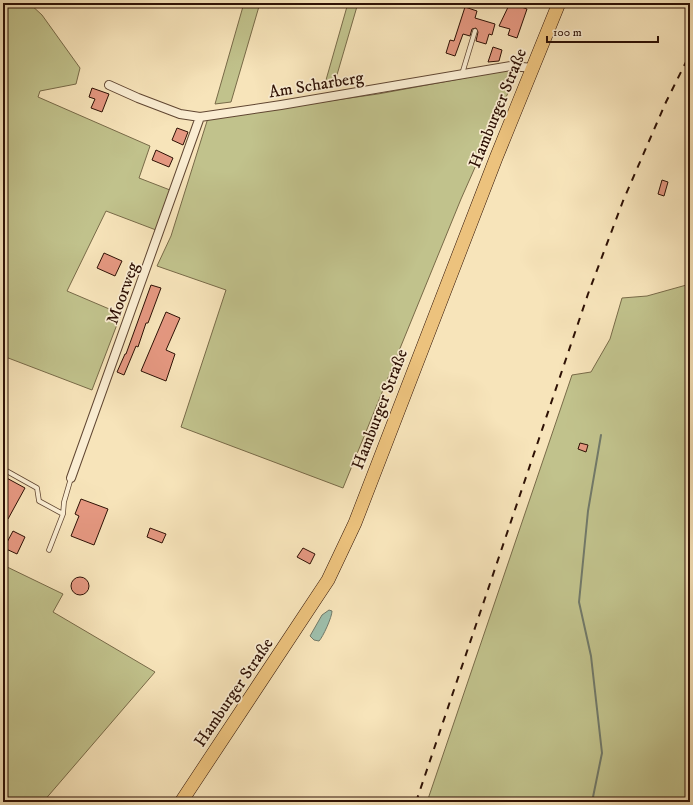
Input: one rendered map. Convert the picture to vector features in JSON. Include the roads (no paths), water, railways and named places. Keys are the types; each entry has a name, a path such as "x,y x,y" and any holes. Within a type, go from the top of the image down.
{"main road":[{"name":"Hamburger Straße","path":"181,802 333,572 355,523 493,165 559,3"}],"street":[{"name":"Am Scharberg","path":"109,85 180,114 200,117 281,105 511,66 533,68"},
{"name":"Moorweg","path":"71,478 200,117"}],"lane":[{"path":"462,74 475,30"},
{"path":"3,469 37,488 39,501 64,514"},
{"path":"50,550 64,514 64,502 71,478"}],"waterway":[{"path":"592,802 602,753 591,656 579,602 588,511 601,435"}],"railway":[{"path":"416,802 588,294 623,201 666,102 690,54"}]}
